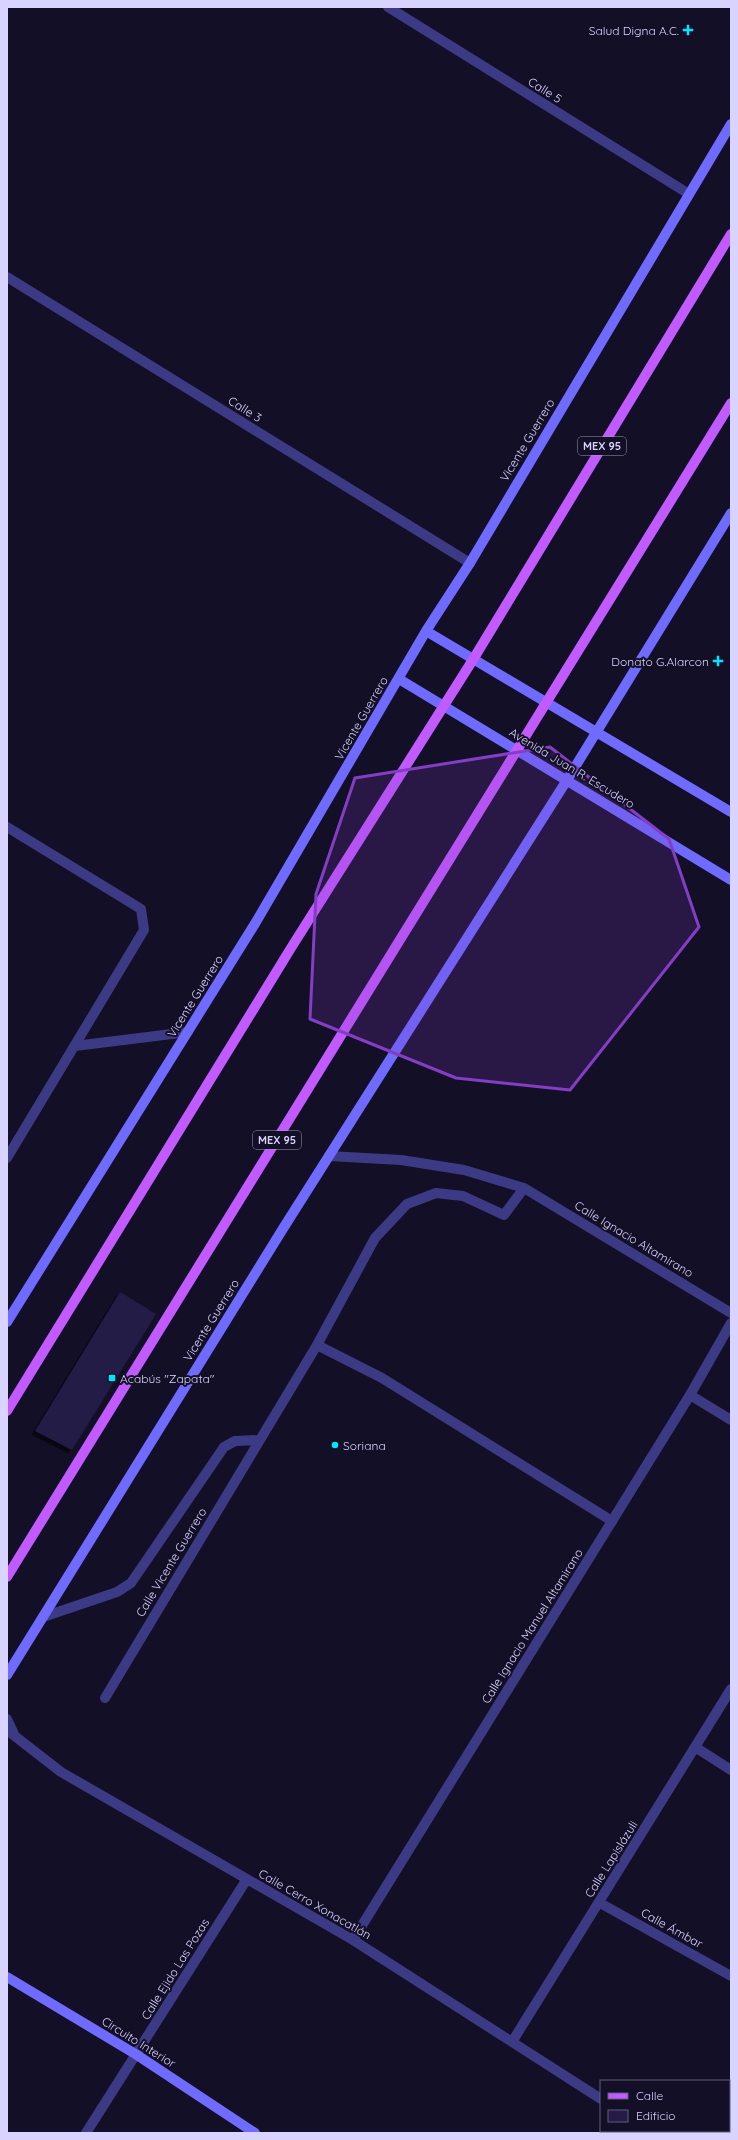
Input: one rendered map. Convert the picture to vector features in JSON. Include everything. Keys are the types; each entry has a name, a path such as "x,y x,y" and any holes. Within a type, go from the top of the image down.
{"main road":[{"name":"Vicente Guerrero","path":"7,1322 256,922 426,631 470,563 731,124"},
{"name":"MEX 95","path":"7,1411 291,948 474,658 731,234"},
{"name":"MEX 95","path":"7,1577 518,750 545,701 731,403"},
{"name":"Vicente Guerrero","path":"7,1675 329,1156 567,780 731,513"},
{"path":"426,631 474,658 731,812"},
{"name":"Avenida Juan R. Escudero","path":"399,679 731,880"},
{"name":"Circuito Interior","path":"7,1978 137,2055 255,2133"}],"street":[{"name":"Calle 5","path":"388,7 689,194"},
{"name":"Calle 3","path":"7,277 470,563"},
{"path":"7,827 141,910 144,930 7,1158"},
{"path":"75,1046 188,1032"},
{"name":"Calle Ignacio Altamirano","path":"329,1156 401,1160 464,1170 524,1188 731,1313"},
{"name":"Calle Vicente Guerrero","path":"105,1698 316,1345 375,1238 407,1204 436,1193 463,1196 504,1215 524,1188"},
{"name":"Calle Ignacio Manuel Altamirano","path":"353,1940 690,1395 731,1323"},
{"path":"316,1345 382,1378 612,1521"},
{"path":"690,1395 731,1420"},
{"path":"43,1617 126,1587 224,1447 235,1441 259,1440"},
{"name":"Calle Lapislázuli","path":"512,2042 600,1903 731,1689"},
{"name":"Calle Cerro Xonacatlán","path":"7,1718 10,1732 61,1772 353,1940 600,2098"},
{"path":"695,1747 731,1770"},
{"name":"Calle Ejido Las Pozas","path":"86,2133 137,2055 247,1879"},
{"name":"Calle Ámbar","path":"600,1903 731,1976"}],"highlighted area":[{"path":"550,747 669,839 699,927 570,1090 456,1078 310,1019 316,894 355,778"}],"building":[{"path":"120,1292 156,1314 72,1450 35,1431"}],"place":[{"name":"Salud Digna A.C.","path":"688,30"},
{"name":"Donato G.Alarcon","path":"718,661"},
{"name":"Acabús \"Zapata\"","path":"112,1378"},
{"name":"Soriana","path":"335,1445"}]}
